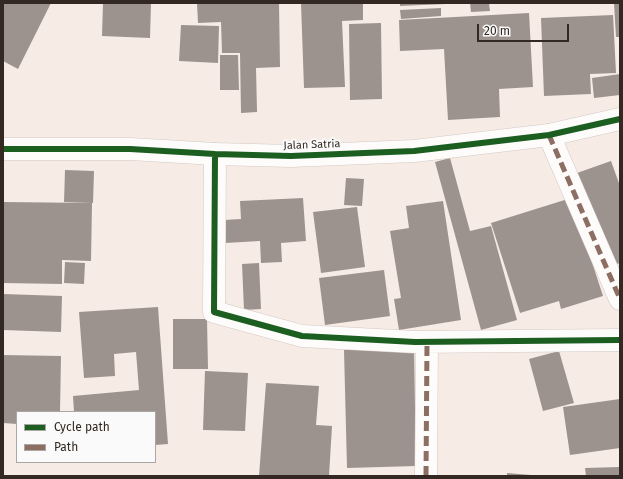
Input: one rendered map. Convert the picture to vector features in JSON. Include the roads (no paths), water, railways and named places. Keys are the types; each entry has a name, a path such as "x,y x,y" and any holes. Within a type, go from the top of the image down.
{"street":[{"name":"Jalan Satria","path":"3,150 130,148 215,154 291,156 414,150 549,135 620,119"},
{"path":"549,135 620,299"},
{"path":"215,154 214,312 302,336 427,342 620,340"},
{"path":"426,476 427,342"}]}
